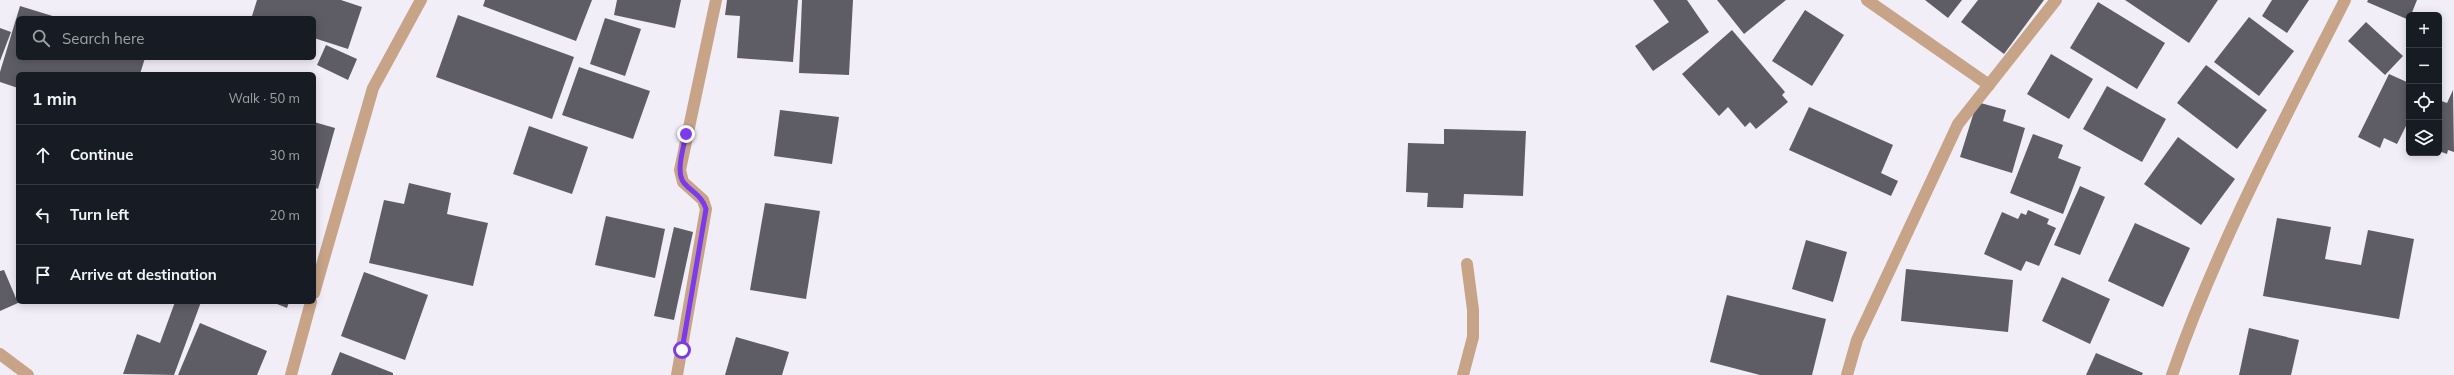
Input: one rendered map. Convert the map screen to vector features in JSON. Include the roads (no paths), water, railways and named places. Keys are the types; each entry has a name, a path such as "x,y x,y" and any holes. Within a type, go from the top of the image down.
{"street":[{"path":"316,286 373,88 421,0"},
{"path":"677,375 706,209 703,200 683,182 680,170 716,0"},
{"path":"1867,0 1989,85"},
{"path":"1847,375 1858,340 1958,124 2056,0"},
{"path":"2172,375 2188,329 2258,172 2345,0"},
{"path":"1463,375 1473,336 1473,310 1467,264"},
{"path":"291,375 310,304"},
{"path":"0,354 28,375"}]}
